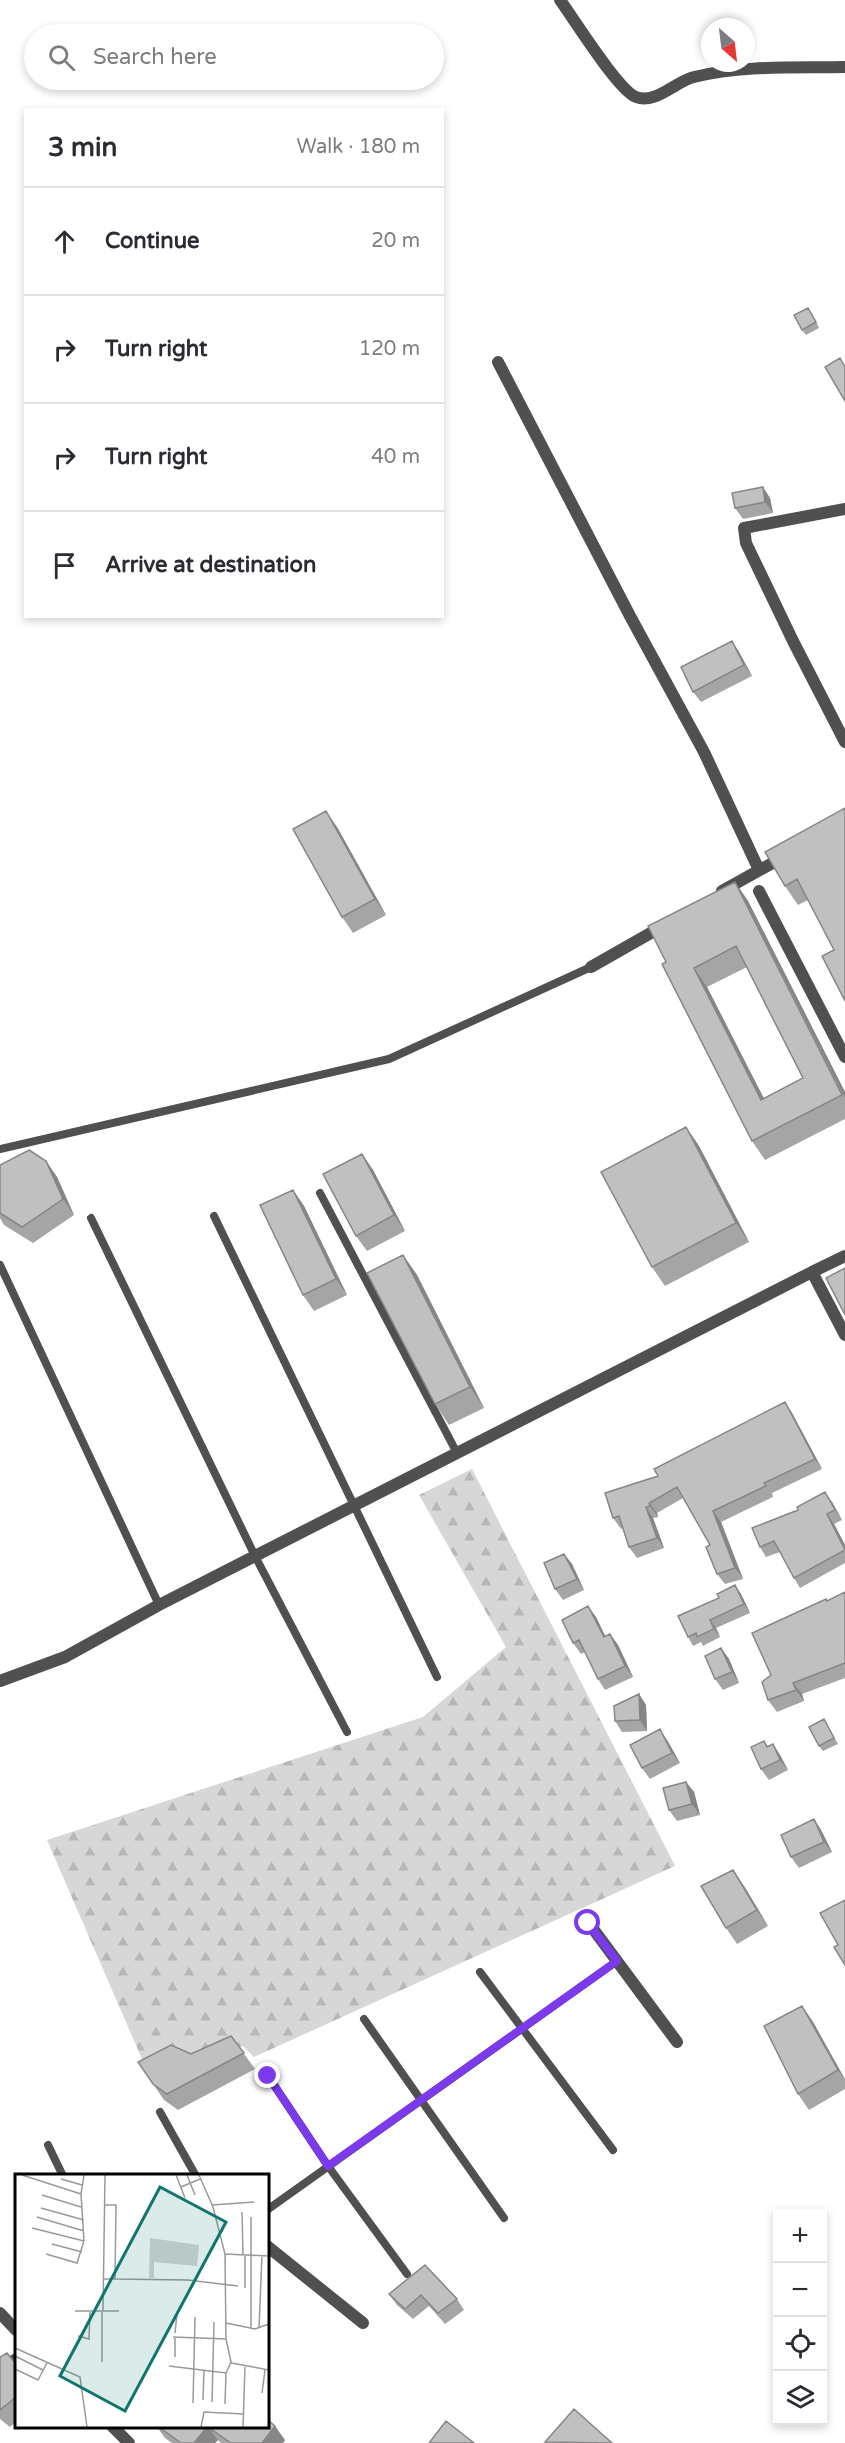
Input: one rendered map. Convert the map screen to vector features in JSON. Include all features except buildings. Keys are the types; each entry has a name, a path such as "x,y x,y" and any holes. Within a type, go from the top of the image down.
{"street":[{"path":"560,0 611,73 633,97 643,99 653,97 691,77 727,70 845,67"},
{"path":"498,362 630,616 704,752 759,870"},
{"path":"845,509 744,528 746,543 845,742"},
{"path":"710,899 797,850"},
{"path":"759,891 845,1057"},
{"path":"591,968 670,922"},
{"path":"0,1682 65,1657 159,1605 845,1256"},
{"path":"812,1272 845,1335"},
{"path":"588,1923 677,2042"},
{"path":"268,2247 363,2323"},
{"path":"0,2313 15,2330"},
{"path":"113,2428 129,2443"}],"lane":[{"path":"0,1149 389,1059 591,968"},
{"path":"320,1193 457,1453"},
{"path":"214,1216 356,1504 437,1677"},
{"path":"91,1218 255,1556 347,1732"},
{"path":"0,1265 159,1605"},
{"path":"268,2209 617,1961"},
{"path":"480,1972 613,2150"},
{"path":"364,2019 504,2218"},
{"path":"268,2076 328,2166 407,2274"},
{"path":"160,2112 195,2174"},
{"path":"48,2145 62,2174"},
{"path":"0,2366 15,2357"}],"green space":[{"path":"472,1469 675,1866 254,2057 243,2046 195,2060 145,2066 47,1840 423,1717 506,1647 419,1495"}],"route":[{"path":"268,2076 328,2166 617,1961 588,1923"}]}
